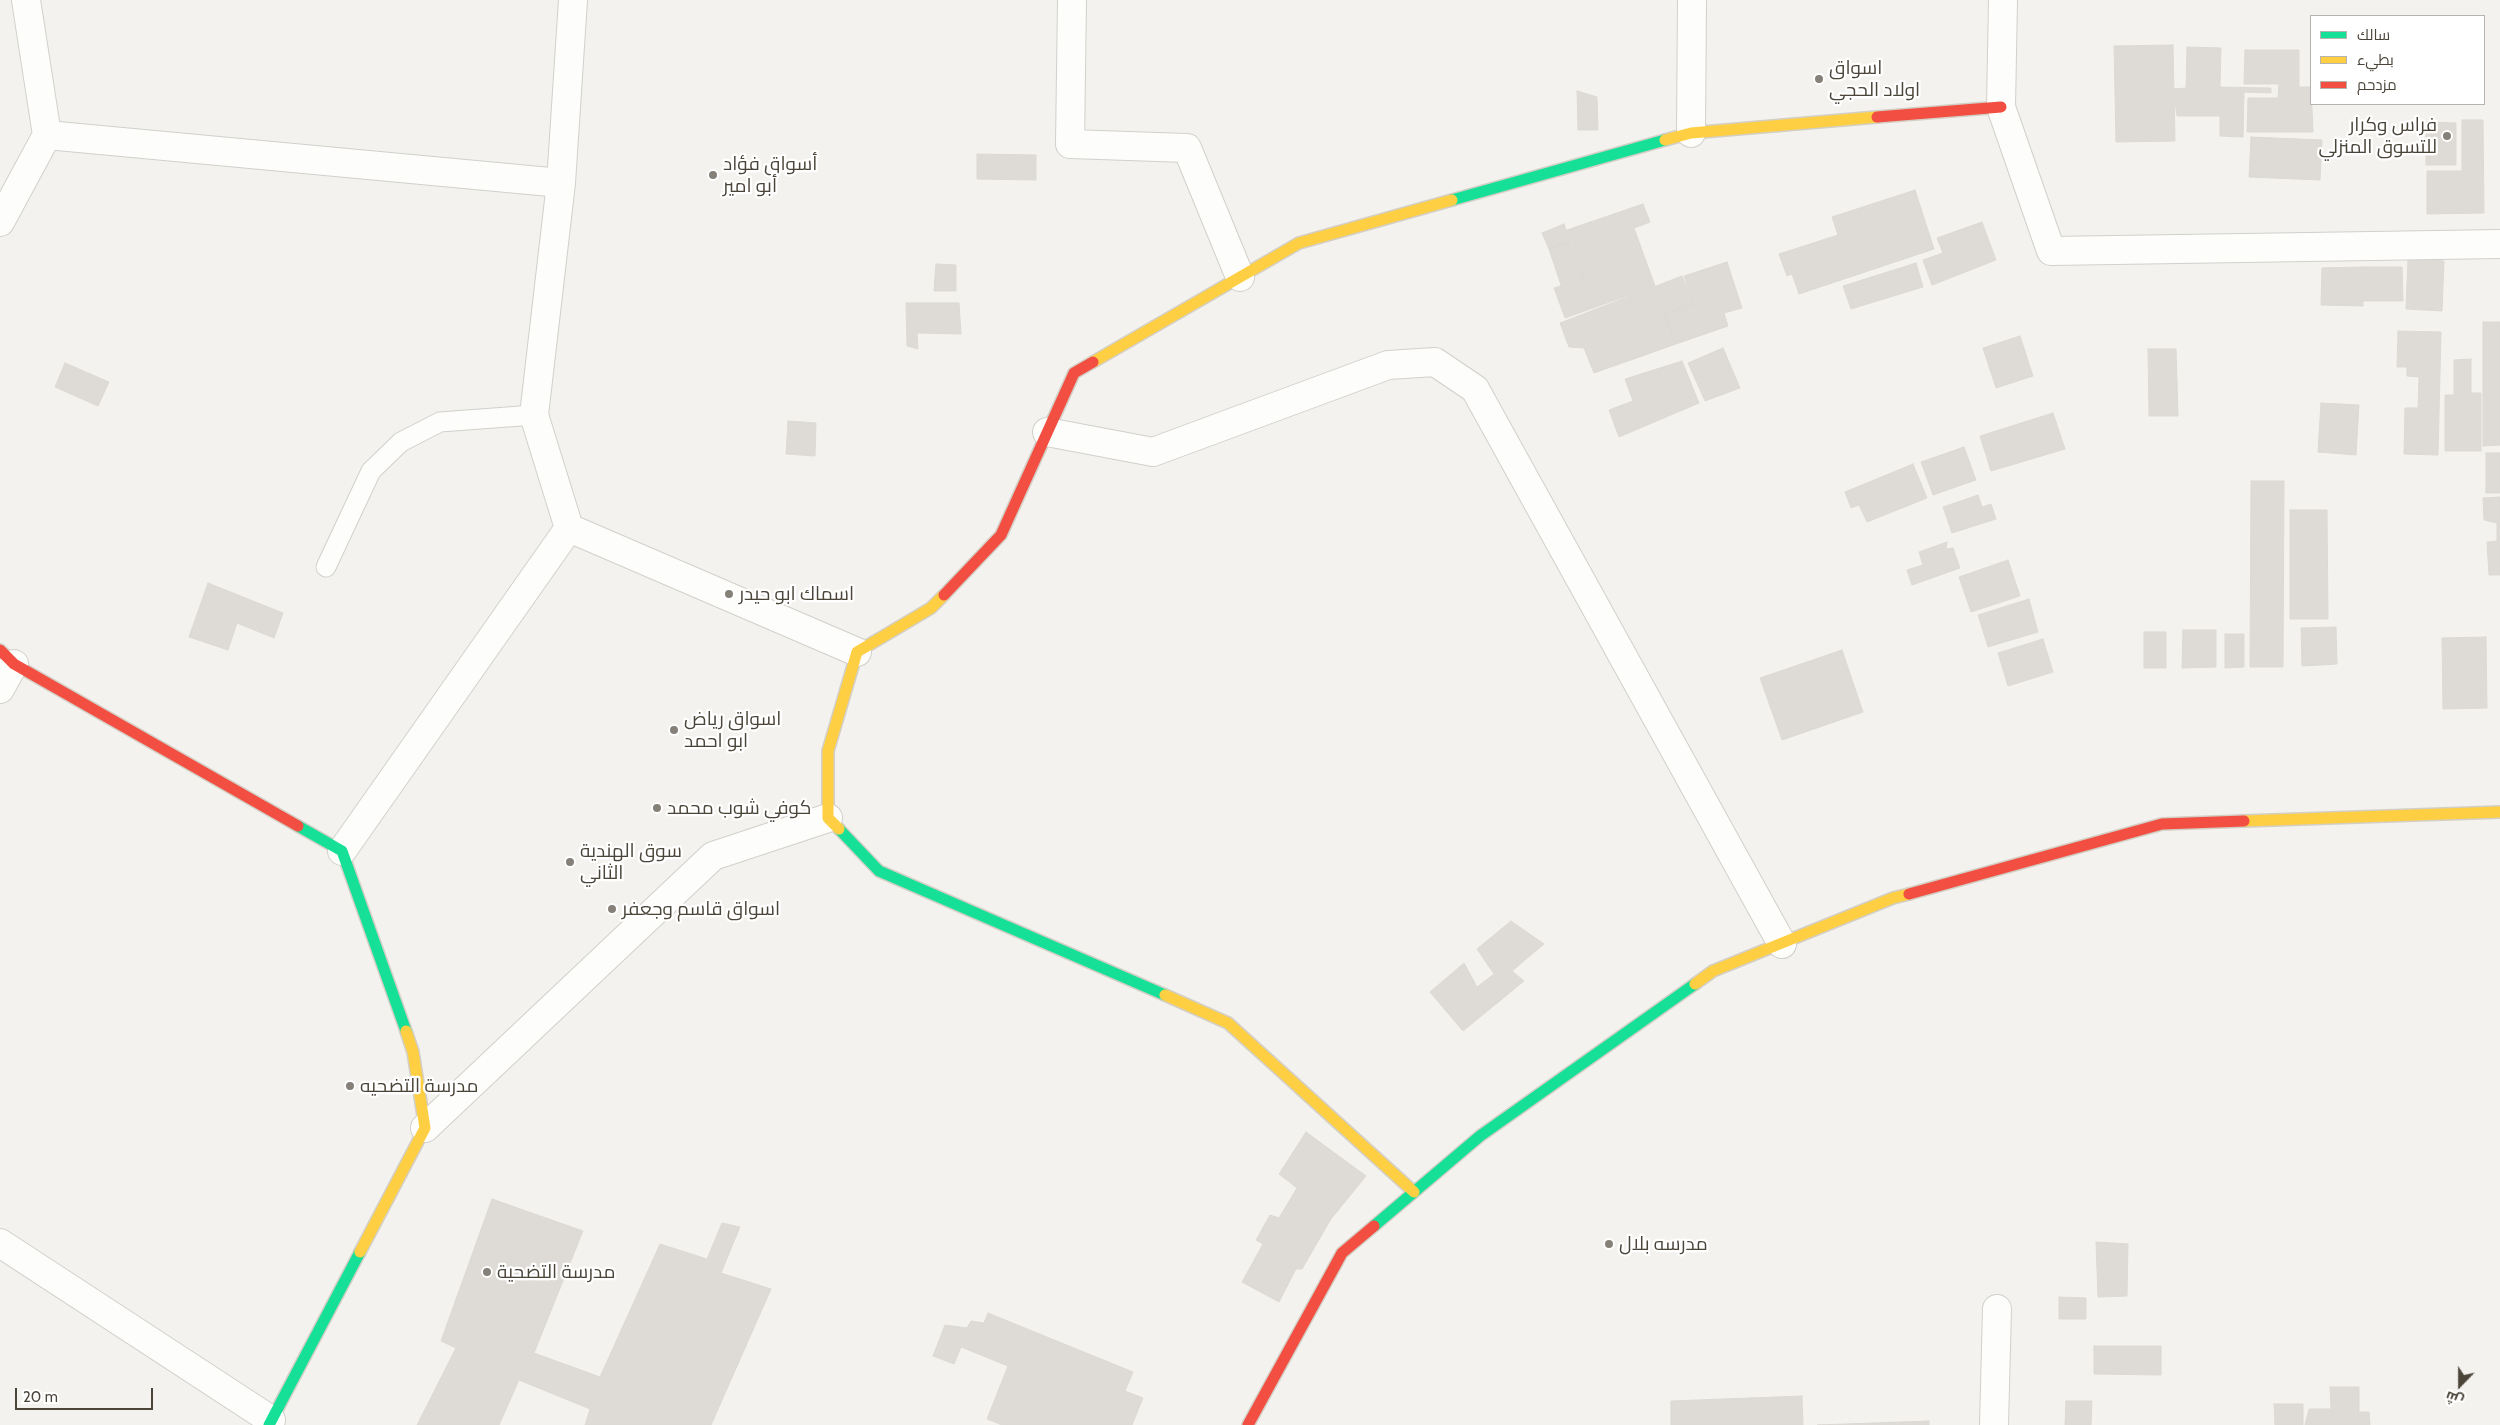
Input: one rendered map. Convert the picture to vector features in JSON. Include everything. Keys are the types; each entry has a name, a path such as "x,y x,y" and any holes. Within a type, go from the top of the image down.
{"street":[{"path":"0,222 47,135 26,0"},
{"path":"573,0 561,183 534,415 569,528 857,652"},
{"path":"1072,0 1070,144 1187,148 1240,277"},
{"path":"1691,133 1692,0"},
{"path":"2003,0 2001,108 2051,251 2500,244"},
{"path":"1414,1192 1228,1023 879,871 828,818 828,751 857,652 931,608 1001,535 1074,373 1300,243 1691,133 2001,108"},
{"path":"47,135 561,183"},
{"path":"1047,432 1153,452 1388,365 1435,362 1475,389 1782,944"},
{"path":"342,851 569,528"},
{"path":"0,689 7,657 342,851 412,1052 425,1128"},
{"path":"1248,1425 1342,1253 1480,1136 1713,971 1893,898 2162,824 2500,812"},
{"path":"0,1243 270,1423 425,1128 714,856 828,818"},
{"path":"1994,1425 1997,1309"}],"lane":[{"path":"326,567 371,471 401,442 440,422 534,415"}],"building":[{"path":"2173,45 2175,141 2116,142 2114,46"},
{"path":"2187,47 2221,48 2220,87 2271,88 2271,93 2244,92 2243,137 2220,136 2220,116 2177,116 2173,89 2186,88"},
{"path":"2245,50 2299,50 2299,87 2310,87 2313,132 2247,132 2248,98 2278,98 2279,84 2244,84"},
{"path":"1577,91 1597,97 1598,130 1578,130"},
{"path":"2462,120 2483,120 2484,213 2427,214 2427,171 2462,171"},
{"path":"2426,122 2456,123 2456,165 2426,165"},
{"path":"2251,137 2322,140 2320,180 2249,177"},
{"path":"977,154 1036,155 1036,180 977,179"},
{"path":"1915,190 1934,249 1799,294 1792,274 1787,276 1779,254 1838,235 1832,217"},
{"path":"1643,204 1650,222 1634,228 1655,286 1565,318 1554,288 1585,278 1567,230"},
{"path":"1982,222 1996,260 1932,285 1923,260 1943,253 1937,238"},
{"path":"1564,224 1570,241 1549,249 1542,233"},
{"path":"1570,241 1585,278 1561,285 1549,249"},
{"path":"2408,259 2444,261 2442,311 2406,309"},
{"path":"1727,262 1742,308 1724,313 1728,326 1676,344 1665,313 1693,304 1684,276"},
{"path":"1916,263 1923,287 1851,309 1843,286"},
{"path":"936,264 956,265 956,291 934,291"},
{"path":"2362,267 2363,306 2321,305 2322,268"},
{"path":"2362,267 2402,267 2403,301 2362,301"},
{"path":"1682,276 1693,304 1665,313 1676,344 1594,373 1584,348 1569,347 1560,323"},
{"path":"906,303 959,303 961,334 917,333 918,349 907,346"},
{"path":"2483,322 2500,322 2500,445 2483,446"},
{"path":"2398,331 2441,332 2438,455 2404,454 2405,408 2418,408 2419,377 2407,376 2407,367 2397,367"},
{"path":"2020,336 2033,376 1996,388 1983,348"},
{"path":"1723,348 1740,388 1705,401 1688,363"},
{"path":"2148,349 2176,349 2178,416 2149,416"},
{"path":"2471,359 2471,393 2481,393 2481,451 2445,451 2445,395 2454,395 2454,360"},
{"path":"1682,361 1699,403 1619,437 1609,410 1633,401 1625,379"},
{"path":"65,363 109,382 98,406 55,387"},
{"path":"2321,403 2359,405 2356,455 2318,452"},
{"path":"2053,413 2065,449 1991,471 1980,436"},
{"path":"788,421 816,423 815,456 786,454"},
{"path":"1964,447 1976,480 1933,495 1921,462"},
{"path":"2486,453 2500,453 2500,493 2486,493"},
{"path":"1913,464 1927,498 1867,522 1859,505 1851,508 1845,492"},
{"path":"2251,481 2284,481 2283,667 2250,667"},
{"path":"1978,495 1982,507 1991,504 1996,519 1952,533 1943,507"},
{"path":"2500,497 2500,575 2489,575 2487,542 2497,541 2497,523 2484,520 2483,498"},
{"path":"2290,510 2327,510 2328,619 2290,619"},
{"path":"1947,542 1946,549 1953,548 1960,568 1912,585 1907,570 1923,565 1919,552"},
{"path":"2008,560 2020,596 1971,612 1959,577"},
{"path":"208,583 283,613 274,638 237,623 228,650 189,637"},
{"path":"2029,599 2038,632 1988,647 1978,615"},
{"path":"2336,627 2337,664 2302,666 2301,628"},
{"path":"2183,630 2216,630 2216,667 2182,668"},
{"path":"2144,632 2166,632 2166,668 2144,668"},
{"path":"2225,634 2244,634 2244,667 2225,668"},
{"path":"2486,637 2487,708 2443,709 2442,638"},
{"path":"2043,639 2053,672 2008,686 1998,653"},
{"path":"1842,650 1863,712 1782,740 1760,678"},
{"path":"1511,921 1544,944 1512,971 1524,981 1463,1031 1430,992 1464,963 1477,987 1494,974 1477,949"},
{"path":"1306,1132 1366,1176 1331,1219 1302,1269 1296,1269 1279,1302 1242,1282 1263,1244 1256,1240 1270,1215 1279,1218 1297,1188 1279,1174"},
{"path":"492,1199 583,1231 534,1353 600,1377 660,1244 707,1259 722,1223 740,1227 721,1273 771,1289 711,1425 585,1425 590,1409 519,1380 499,1425 417,1425 456,1348 441,1341"},
{"path":"2096,1242 2128,1244 2127,1296 2098,1297"},
{"path":"2059,1297 2086,1298 2086,1319 2059,1319"},
{"path":"988,1313 1133,1372 1125,1391 1143,1398 1132,1425 1002,1425 987,1419 1008,1366 961,1347 954,1364 933,1356 945,1325 967,1328 971,1321 984,1323"},
{"path":"2094,1346 2161,1346 2161,1375 2094,1374"},
{"path":"2330,1387 2359,1387 2359,1412 2369,1412 2370,1425 2305,1425 2309,1409 2331,1409"},
{"path":"1802,1396 1803,1425 1671,1425 1671,1401"},
{"path":"2066,1401 2092,1401 2091,1425 2065,1425"},
{"path":"2274,1404 2303,1404 2303,1425 2275,1425"},
{"path":"1929,1421 1929,1425 1817,1425"}],"traffic: fast":[{"path":"1452,200 1665,140"},
{"path":"298,826 342,851 406,1031"},
{"path":"839,829 879,871 1165,995"},
{"path":"1374,1226 1480,1136 1695,984"},
{"path":"269,1425 360,1252"}],"traffic: slow":[{"path":"1665,140 1691,133 1877,117"},
{"path":"1093,362 1299,243 1452,200"},
{"path":"839,829 828,818 828,751 857,652 931,608 944,595"},
{"path":"2244,821 2500,812"},
{"path":"1695,984 1713,971 1893,898 1909,894"},
{"path":"1165,995 1228,1023 1414,1192"},
{"path":"360,1252 425,1128 413,1052 406,1031"}],"traffic: jam":[{"path":"1877,117 2001,107"},
{"path":"944,595 1001,535 1074,373 1093,362"},
{"path":"0,650 14,664 298,826"},
{"path":"1909,894 2162,824 2244,821"},
{"path":"1248,1425 1342,1253 1374,1226"}],"place":[{"name":"اسواق اولاد الحجي","path":"1819,79"},
{"name":"فراس وكرار للتسوق المنزلي","path":"2447,136"},
{"name":"أسواق فؤاد أبو امير","path":"713,175"},
{"name":"اسماك ابو حيدر","path":"729,594"},
{"name":"اسواق رياض ابو احمد","path":"674,730"},
{"name":"كوفي شوب محمد","path":"657,808"},
{"name":"سوق الهندية الثاني","path":"570,862"},
{"name":"اسواق قاسم وجعفر","path":"612,909"},
{"name":"مدرسة التضحيه","path":"350,1086"},
{"name":"مدرسه بلال","path":"1609,1244"},
{"name":"مدرسة التضحية","path":"487,1272"}]}
